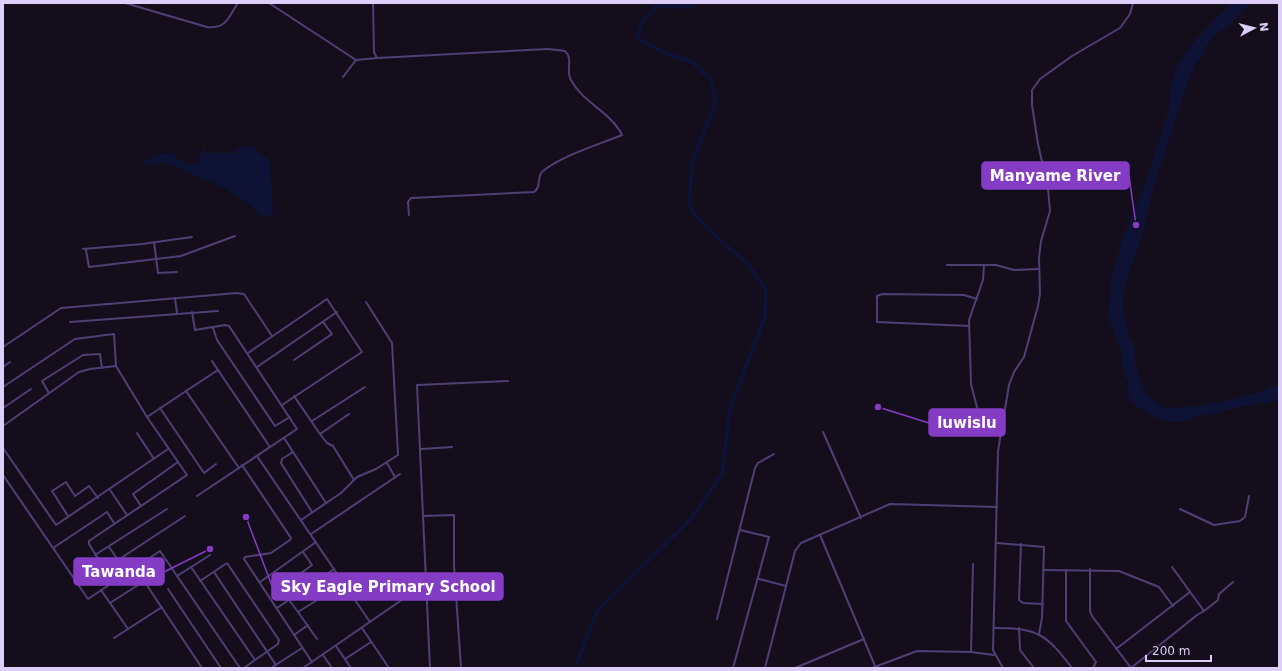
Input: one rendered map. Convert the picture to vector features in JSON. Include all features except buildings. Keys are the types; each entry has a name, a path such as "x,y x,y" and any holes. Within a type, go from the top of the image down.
{"street":[{"path":"124,3 214,28 224,24 238,3"},
{"path":"269,3 356,60 563,50 569,55 569,75 572,83 586,98 613,120 622,135 564,159 543,171 540,175 538,188 534,192 411,198 408,202 409,215"},
{"path":"373,3 374,52 378,58"},
{"path":"1003,668 994,655 998,451 1009,384 1014,372 1024,357 1035,318 1040,294 1038,268 1041,241 1050,211 1050,200 1038,144 1032,106 1033,86 1040,79 1072,56 1115,33 1128,19 1133,3"},
{"path":"343,77 356,60"},
{"path":"192,237 84,250 89,267 181,256 236,236"},
{"path":"154,242 158,273 177,272"},
{"path":"947,265 1004,266 1014,270 1038,268"},
{"path":"978,415 971,384 969,320 983,280 984,265"},
{"path":"3,348 61,308 241,293 272,336"},
{"path":"970,326 877,322 877,296 882,294 964,295 977,299"},
{"path":"175,298 176,313"},
{"path":"248,352 327,299 362,352 282,405"},
{"path":"301,520 341,493 354,480 387,463 398,455 392,343 366,302"},
{"path":"70,322 218,311"},
{"path":"192,312 196,330 228,326 248,352 297,429 196,496"},
{"path":"257,367 336,312"},
{"path":"294,360 332,334 323,322"},
{"path":"213,328 217,340 275,426 290,417"},
{"path":"3,387 75,339 114,334 116,366 168,449 187,474 89,541 89,544 113,583"},
{"path":"49,393 42,382 82,355 100,354 102,368"},
{"path":"212,361 270,447"},
{"path":"3,367 10,362"},
{"path":"3,426 79,372 116,366"},
{"path":"147,417 218,370"},
{"path":"430,668 425,589 421,449 417,385 508,381"},
{"path":"312,421 365,386"},
{"path":"3,408 31,389"},
{"path":"186,391 239,468"},
{"path":"294,396 327,443 333,446 354,480"},
{"path":"160,408 204,473 216,464"},
{"path":"320,434 349,414"},
{"path":"823,432 861,518"},
{"path":"137,433 154,459"},
{"path":"284,438 326,503"},
{"path":"421,449 452,447"},
{"path":"3,448 56,525 110,490 168,449"},
{"path":"293,452 282,459 281,463 312,512"},
{"path":"717,619 755,468 758,463 774,454"},
{"path":"257,456 370,622"},
{"path":"141,506 133,494 178,462"},
{"path":"387,463 395,477"},
{"path":"242,465 291,538 271,553 244,558 312,662"},
{"path":"311,534 400,474"},
{"path":"3,475 88,599 160,550 240,668"},
{"path":"68,516 52,491 66,482 75,496 89,486 98,498"},
{"path":"110,490 127,515"},
{"path":"1180,509 1211,524 1238,521 1245,517 1249,496"},
{"path":"766,668 796,548 801,543 890,504 997,507"},
{"path":"96,555 167,509"},
{"path":"53,548 107,512 114,524"},
{"path":"423,516 454,515 454,565 462,668"},
{"path":"109,547 118,560 185,516"},
{"path":"733,668 759,579 769,537 740,530"},
{"path":"820,535 876,666"},
{"path":"259,582 316,542"},
{"path":"997,543 1044,547 1043,604 1039,634"},
{"path":"1021,544 1019,600 1023,603 1043,604"},
{"path":"303,552 312,565 297,576 306,588"},
{"path":"177,576 210,555"},
{"path":"110,603 157,573 148,559"},
{"path":"200,581 227,563 278,639 278,644 244,668"},
{"path":"971,652 973,564"},
{"path":"191,567 255,660"},
{"path":"1172,567 1204,611"},
{"path":"277,608 334,569"},
{"path":"1044,570 1090,569 1118,571 1159,587 1172,606"},
{"path":"1090,569 1090,613 1131,668 1197,614 1204,611 1218,600 1218,594 1233,582"},
{"path":"1066,570 1066,621 1096,662 1093,668"},
{"path":"214,572 276,665"},
{"path":"298,612 330,592 321,578"},
{"path":"759,579 786,586"},
{"path":"144,581 202,668"},
{"path":"168,589 221,668"},
{"path":"303,668 406,597 425,589"},
{"path":"101,590 128,629"},
{"path":"1116,649 1190,592"},
{"path":"289,600 316,639"},
{"path":"114,638 162,607"},
{"path":"294,635 308,626"},
{"path":"362,627 389,668"},
{"path":"995,628 1018,628 1039,634 1053,644 1072,668"},
{"path":"1018,628 1020,650 1034,668"},
{"path":"795,668 864,639"},
{"path":"345,659 372,642"},
{"path":"336,646 351,668"},
{"path":"271,668 302,648"},
{"path":"872,668 918,651 971,652 994,655"},
{"path":"323,655 331,668"}],"shaded area":[{"path":"1232,3 1251,3 1226,28 1215,35 1205,48 1205,53 1197,62 1188,81 1153,189 1142,235 1123,291 1123,308 1129,338 1134,344 1136,352 1134,359 1145,393 1156,403 1167,408 1198,406 1223,402 1268,389 1272,386 1279,386 1279,401 1254,404 1219,412 1215,415 1208,414 1193,417 1192,419 1170,422 1155,417 1140,409 1130,398 1128,391 1128,380 1125,377 1122,366 1122,353 1108,317 1111,282 1123,236 1143,190 1170,106 1170,90 1180,62 1199,36"},
{"path":"252,146 270,161 273,215 270,218 267,215 265,217 260,216 252,207 231,192 171,164 145,164 145,161 148,159 160,154 172,153 175,154 178,162 182,159 186,165 198,162 203,149 205,148 206,154 219,152 235,153 238,148"}],"waterway":[{"path":"575,668 597,611 691,519 722,474 730,408 765,317 766,290 749,265 711,232 694,214 689,203 692,163 716,101 710,79 691,61 669,55 638,39 644,20 658,5 688,7 696,3"}],"place":[{"name":"Manyame River","path":"1136,225"},
{"name":"luwislu","path":"878,407"},
{"name":"Sky Eagle Primary School","path":"246,517"},
{"name":"Tawanda","path":"210,549"}]}
